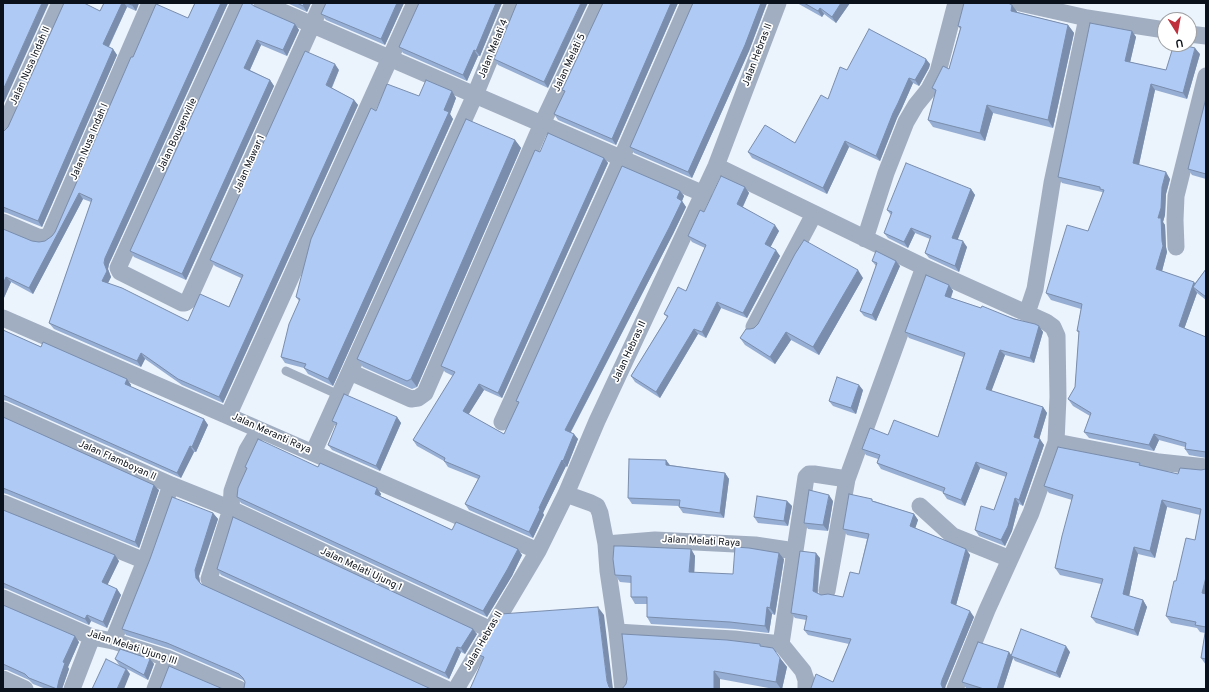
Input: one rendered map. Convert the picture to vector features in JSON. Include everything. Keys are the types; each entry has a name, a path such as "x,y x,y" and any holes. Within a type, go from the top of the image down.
{"street":[{"name":"Jalan Nusa Indah II","path":"3,129 60,3"},
{"name":"Jalan Nusa Indah I","path":"3,222 38,237 44,238 50,234 150,3"},
{"name":"Jalan Bougenville","path":"187,302 182,303 161,293 120,272 118,268 239,3"},
{"path":"262,3 704,194"},
{"name":"Jalan Mawar 1","path":"187,302 322,3"},
{"path":"228,416 415,3"},
{"name":"Jalan Melati 4","path":"313,453 475,95 513,3"},
{"name":"Jalan Melati 5","path":"350,372 411,399 418,398 424,394 542,124 599,3"},
{"path":"502,422 689,3"},
{"name":"Jalan Hebras II","path":"456,689 538,551 566,494 598,421 704,194 778,3"},
{"path":"865,239 886,173 906,122 916,105 929,89 938,72 956,3"},
{"path":"1020,3 1087,18 1157,29"},
{"path":"1027,313 1036,289 1052,183 1087,18"},
{"path":"1176,247 1176,196 1206,76"},
{"path":"716,166 865,239 1027,313 1053,327 1057,336 1058,397 1056,442 1031,513 955,689"},
{"path":"754,327 814,214"},
{"path":"827,591 847,478 924,267"},
{"name":"Jalan Meranti Raya","path":"3,318 538,551"},
{"name":"Jalan Flamboyan II","path":"3,410 171,485 231,509"},
{"path":"259,430 247,450 232,491 231,509 209,579 210,581 446,689"},
{"path":"1056,442 1159,462 1206,467"},
{"path":"781,644 806,477 809,474 814,474 847,478"},
{"path":"113,640 144,562 171,485"},
{"path":"566,494 597,506 600,513 606,544 623,689"},
{"path":"3,503 144,562"},
{"path":"920,506 953,536 1010,559"},
{"name":"Jalan Melati Ujung 1","path":"231,509 491,630"},
{"name":"Jalan Melati Raya","path":"606,544 655,540 755,545 795,551"},
{"name":"Jalan Melati Ujung III","path":"3,598 92,637 113,640 168,658 239,689"},
{"path":"617,632 734,639 781,644 803,671 806,680 806,689"},
{"path":"72,689 92,637"},
{"path":"155,689 168,658"},
{"path":"3,679 24,689"}],"lane":[{"path":"286,371 339,395"}],"building":[{"path":"3,3 42,3 3,90"},
{"path":"64,3 84,3 100,11 104,3 122,3 103,44 113,49 38,221 3,207 3,132 8,127"},
{"path":"195,3 221,3 105,258 104,263 107,271 102,281 122,288 188,321 200,294 229,307 243,275 210,260 305,51 335,64 326,85 354,100 219,397 178,379 141,353 137,361 49,323 92,199 79,193 29,288 6,277 3,284 3,229 32,241 39,242 45,241 55,232 131,57 133,57 156,4 188,18"},
{"path":"243,3 250,3 295,24 283,50 257,40 244,68 270,80 182,274 130,251"},
{"path":"297,3 304,3 303,6"},
{"path":"326,3 397,3 381,39 321,14"},
{"path":"419,3 496,3 476,51 474,50 463,75 399,47"},
{"path":"517,3 581,3 544,82 494,59"},
{"path":"603,3 671,3 612,139 554,114 565,91 562,90"},
{"path":"693,3 761,3 745,45 688,172 630,147"},
{"path":"804,3 841,3 832,17 820,8 818,11"},
{"path":"964,3 1008,3 1012,5 1011,11 1068,25 1048,120 987,105 980,133 928,120 936,90 932,88 943,66 949,69 961,27 958,26"},
{"path":"1090,23 1132,31 1125,61 1166,70 1172,52 1194,52 1183,93 1151,84 1133,163 1166,172 1162,187 1161,208 1158,218 1161,218 1163,246 1156,269 1194,282 1179,326 1206,337 1206,452 1185,449 1186,443 1154,434 1149,445 1084,432 1091,413 1068,399 1075,387 1079,331 1077,331 1082,304 1046,293 1067,225 1088,231 1104,190 1100,189 1100,187 1058,177"},
{"path":"869,29 926,59 915,80 909,78 876,156 845,141 823,188 748,152 765,125 795,143 821,95 828,99 840,67 847,70"},
{"path":"426,80 452,91 444,110 449,112 328,379 304,368 306,364 281,357 289,324 300,299 296,297 311,239 371,108 376,111 387,84 419,96"},
{"path":"1206,98 1206,174 1188,169"},
{"path":"466,119 515,140 411,379 407,381 357,359"},
{"path":"548,133 604,158 498,393 479,384 463,411 504,434 519,402 516,401 622,166 680,191 677,198 682,201 565,430 574,434 563,461 562,460 529,532 465,504 480,476 444,461 445,458 413,440 455,372 441,366 535,150 540,152"},
{"path":"906,163 971,189 952,238 963,241 955,266 925,253 931,236 911,228 904,242 884,233 892,212 887,210"},
{"path":"721,176 745,187 737,204 775,225 765,244 776,250 743,313 717,302 702,332 694,329 656,392 631,376 668,316 664,314 678,287 686,291 706,245 688,236 700,210 704,212"},
{"path":"804,240 858,270 813,347 786,332 770,357 740,338 746,329 754,328 758,324"},
{"path":"876,251 896,261 872,315 860,311 877,263 872,261"},
{"path":"1206,269 1206,297 1193,287"},
{"path":"926,275 949,285 945,296 981,308 982,306 1014,319 1039,326 1030,358 1000,350 986,389 1043,407 1034,437 1040,439 1019,500 1015,498 1008,526 1001,540 975,530 981,506 994,510 1007,473 976,462 961,500 943,493 945,488 877,463 880,455 862,449 870,428 888,435 894,420 938,437 965,353 905,332"},
{"path":"3,330 41,347 43,342 127,379 125,384 204,419 192,447 190,446 177,473 3,395"},
{"path":"837,377 859,385 851,408 829,401"},
{"path":"344,394 397,417 376,466 328,445 337,423 332,421"},
{"path":"3,417 154,485 135,542 3,488"},
{"path":"258,439 318,467 320,463 377,488 375,494 452,530 456,522 518,549 483,611 237,497 238,488 247,468 245,467"},
{"path":"1058,447 1140,463 1139,465 1178,474 1180,468 1206,469 1206,577 1202,593 1206,594 1206,627 1195,625 1196,622 1166,616 1186,538 1195,540 1201,509 1162,500 1150,551 1134,547 1123,594 1143,600 1134,630 1091,617 1103,579 1055,568 1073,495 1044,486"},
{"path":"629,459 666,460 666,465 725,473 720,513 679,507 680,500 628,498"},
{"path":"809,490 829,495 823,525 804,523"},
{"path":"849,494 872,499 872,501 914,514 910,526 966,549 951,603 970,611 942,680 941,684 943,689 810,689 816,674 833,682 851,639 804,630 807,616 791,613 800,551 816,553 813,591 821,595 828,594 843,597 850,572 859,574 869,534 843,529"},
{"path":"757,496 787,501 784,521 754,517"},
{"path":"172,497 213,513 195,570 196,578 201,584 431,689 243,689 245,682 239,674 167,643 122,629 150,559"},
{"path":"3,510 115,555 102,582 117,589 103,622 87,615 85,619 3,583"},
{"path":"233,517 473,629 461,648 457,647 445,673 217,569"},
{"path":"614,546 691,549 689,572 733,574 735,547 779,553 770,608 767,607 765,626 730,622 647,617 647,597 631,597 631,576 615,575 613,559"},
{"path":"3,605 75,636 63,662 65,663 57,689 29,678 25,674 3,664"},
{"path":"598,607 607,681 609,687 612,689 470,689 484,657 477,654 501,614"},
{"path":"1206,627 1206,659 1201,658"},
{"path":"1021,629 1066,646 1056,673 1011,656"},
{"path":"622,634 727,640 760,644 760,646 773,648 780,658 776,682 714,671 714,689 622,689 626,684 627,679"},
{"path":"978,642 1009,652 997,689 984,689 962,682"},
{"path":"120,649 150,659 144,675 115,659"},
{"path":"106,659 126,669 117,689 92,689"},
{"path":"169,666 223,689 160,689"}]}
